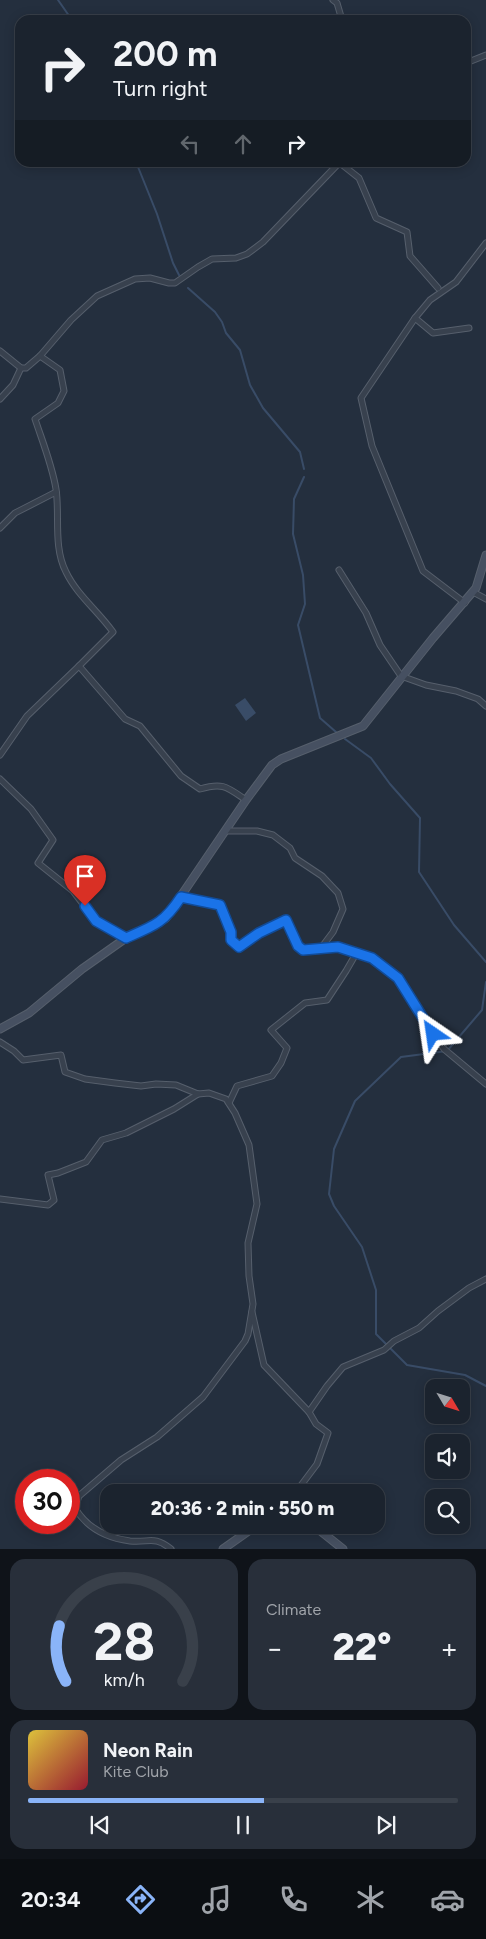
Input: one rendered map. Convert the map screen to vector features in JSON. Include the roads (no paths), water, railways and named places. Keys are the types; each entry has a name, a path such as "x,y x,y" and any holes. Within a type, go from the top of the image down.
{"street":[{"path":"333,0 337,3 341,15"},
{"path":"471,61 486,55"},
{"path":"0,351 21,368 26,368 40,356 71,320 97,296 135,279 150,278 172,284 212,259 236,258 247,254 263,242 336,167"},
{"path":"345,167 359,178 376,218 406,232 410,256 438,288"},
{"path":"465,603 424,571 372,446 361,398 415,318 430,300 456,282 486,243"},
{"path":"415,318 433,333 469,328"},
{"path":"0,754 26,716 113,632 73,586 64,570 59,545 56,492 52,466 35,419 58,403 64,391 64,382 60,370 40,356"},
{"path":"0,399 13,385 21,368"},
{"path":"0,528 15,513 56,492"},
{"path":"0,1029 29,1013 82,969 126,938 166,918 272,765 281,759 363,726 401,676 474,592 486,555"},
{"path":"339,570 366,613 380,644 401,676 426,685 463,693 478,699 486,706"},
{"path":"474,592 486,599"},
{"path":"79,666 125,719 140,726 181,776 200,789 214,784 224,785 246,800"},
{"path":"0,779 31,808 53,840 38,863 74,891 96,921 126,938"},
{"path":"225,831 257,831 273,835 290,848 295,858 322,876 338,893 343,909 334,932 321,948"},
{"path":"181,897 220,905 231,932 231,940 239,947 259,933 286,920 298,946 303,950 338,947 372,958 398,978 444,1049 486,1084"},
{"path":"229,1103 237,1086 272,1076 282,1063 287,1048 271,1030 305,1003 327,1000 356,952"},
{"path":"0,1042 14,1050 23,1060 61,1055 65,1072 85,1078 141,1086 156,1084 176,1085 198,1094"},
{"path":"0,1199 48,1205 54,1200 48,1175 86,1162 102,1140 126,1133 174,1109 198,1094 209,1093 226,1099 235,1113 249,1145 257,1204 248,1243 249,1276 253,1304 248,1334 245,1341 203,1397 156,1437 121,1460 79,1496 75,1508 81,1518 92,1528 110,1536 130,1541 161,1541 171,1549"},
{"path":"309,1412 343,1367 384,1350 394,1341 419,1328 468,1288 486,1280"},
{"path":"252,1310 264,1365 309,1412 316,1424 328,1434 316,1464 302,1484"},
{"path":"223,1549 244,1534"},
{"path":"324,1534 343,1549"}],"water":[{"path":"245,698 256,713 246,721 235,705"}],"waterway":[{"path":"58,0 68,15"},
{"path":"138,167 179,275"},
{"path":"188,288 215,312 222,322 226,333 240,350 250,385 263,408 300,452 304,469"},
{"path":"304,477 294,499 293,534 303,575 305,604 298,625 320,718 336,732"},
{"path":"345,739 371,758 390,784 420,818 419,872 454,925 486,962"},
{"path":"486,982 482,1010 447,1051 401,1057 355,1101 334,1149 329,1194 334,1206 362,1247 376,1290 376,1334 407,1365 465,1375 486,1386"}]}
